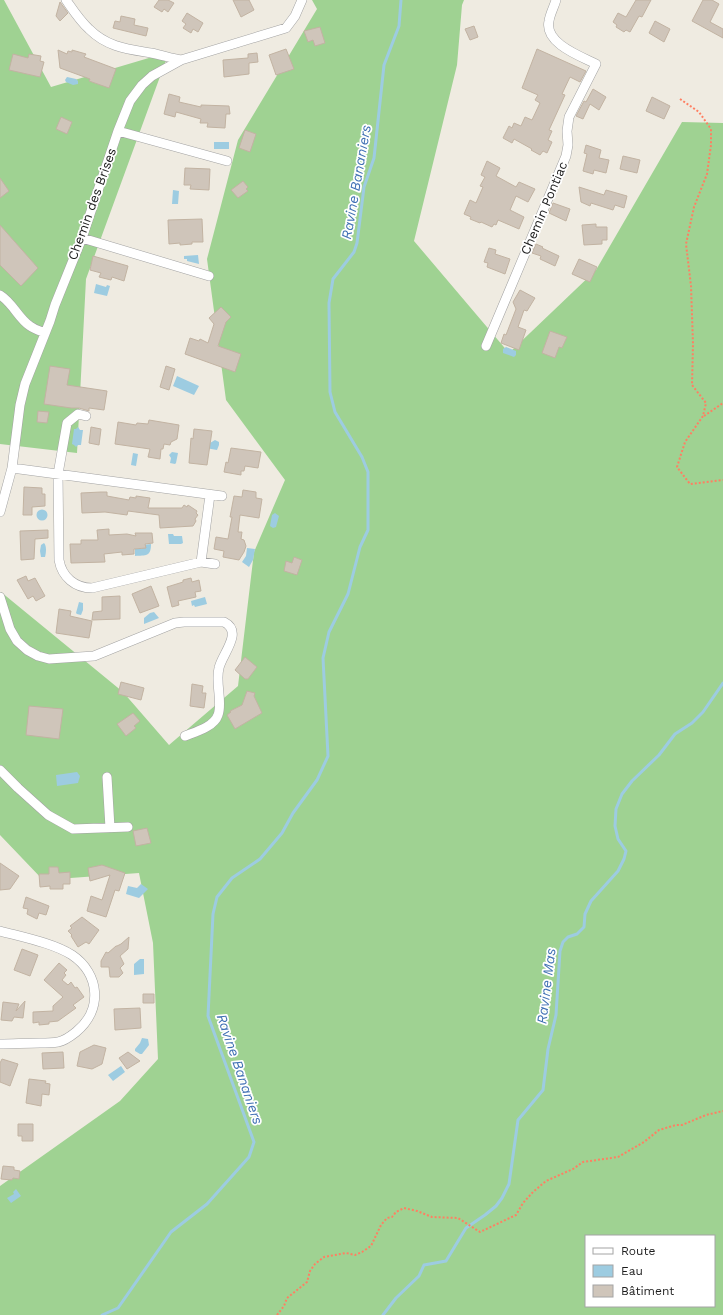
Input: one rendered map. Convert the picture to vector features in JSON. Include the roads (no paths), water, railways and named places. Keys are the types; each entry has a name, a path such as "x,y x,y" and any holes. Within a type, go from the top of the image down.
{"street":[{"path":"66,0 78,18 89,29 107,42 130,50 181,60"},
{"name":"Chemin des Brises","path":"0,512 12,468 20,405 25,384 82,238 118,131 130,101 142,85 152,76 181,60 286,28 295,16 302,0"},
{"name":"Chemin Pontiac","path":"486,346 566,156 568,145 567,131 570,117 596,64 560,45 553,38 549,31 548,22 556,0"},
{"path":"118,131 227,161"},
{"path":"82,238 209,276"},
{"path":"0,295 10,302 26,323 31,327 45,332"},
{"path":"86,416 78,414 67,422 58,474 59,560 60,567 70,581 85,588 99,587 201,562 215,564"},
{"path":"12,468 222,496"},
{"path":"201,562 210,495"},
{"path":"0,597 10,629 17,641 27,650 38,656 49,659 94,656 175,623 224,622 229,624 232,629 233,638 219,667 218,715 209,726 185,736"},
{"path":"0,770 48,815 73,829 128,826"},
{"path":"107,777 110,828"},
{"path":"0,930 61,949 73,956 84,966 92,980 96,997 92,1012 84,1025 73,1035 58,1042 0,1044"}],"water":[{"path":"67,77 76,79 78,84 73,85 66,82 65,80"},
{"path":"214,142 229,142 229,149 214,149"},
{"path":"173,190 179,191 178,204 172,204"},
{"path":"198,255 199,264 184,259 184,256"},
{"path":"96,284 106,287 107,285 110,286 107,296 94,293"},
{"path":"506,347 516,351 516,355 514,357 503,353 503,349"},
{"path":"177,376 199,386 194,395 173,386"},
{"path":"78,427 80,430 83,430 81,445 76,447 72,444 74,429"},
{"path":"215,440 219,442 217,450 200,447 201,442 210,443"},
{"path":"172,452 178,453 175,464 170,463 171,458 169,455"},
{"path":"133,453 138,454 136,466 131,465"},
{"path":"42,509 46,511 48,515 46,519 42,521 38,519 36,515 38,511"},
{"path":"275,513 279,516 276,527 273,528 270,526 272,515"},
{"path":"168,534 182,536 183,543 169,544"},
{"path":"44,543 46,548 45,557 41,557 41,545"},
{"path":"151,544 149,553 135,556 135,549 142,549 143,545"},
{"path":"247,548 255,549 253,560 249,567 242,562 246,556"},
{"path":"205,597 207,604 195,607 194,605 192,606 191,601"},
{"path":"79,602 83,603 81,615 76,613"},
{"path":"154,612 159,618 144,624 144,618 150,613"},
{"path":"77,772 80,776 78,783 57,786 56,775"},
{"path":"141,884 148,889 139,898 126,894 128,886 137,888"},
{"path":"140,959 144,959 144,974 134,975 134,964"},
{"path":"142,1038 148,1039 149,1045 142,1054 140,1054 135,1051 135,1049"},
{"path":"121,1066 125,1072 113,1081 108,1075"},
{"path":"16,1189 21,1196 11,1203 7,1198 14,1194 13,1192"}],"waterway":[{"name":"Ravine Bananiers","path":"102,1315 118,1308 171,1232 207,1204 249,1157 254,1142 208,1016 213,914 217,897 232,878 260,859 282,833 293,813 317,780 328,756 323,658 329,632 348,594 360,547 368,530 368,472 362,457 335,412 330,392 329,303 333,279 354,252 357,243 364,187 374,158 384,65 399,26 401,0"},
{"name":"Ravine Mas","path":"383,1315 396,1298 419,1276 424,1265 446,1261 466,1228 496,1206 502,1198 509,1184 518,1120 543,1090 548,1049 556,1015 560,951 563,942 568,937 577,934 584,927 585,914 591,901 618,871 624,859 626,851 618,839 615,826 616,809 622,794 632,781 659,755 675,734 692,723 703,712 723,683"}]}
